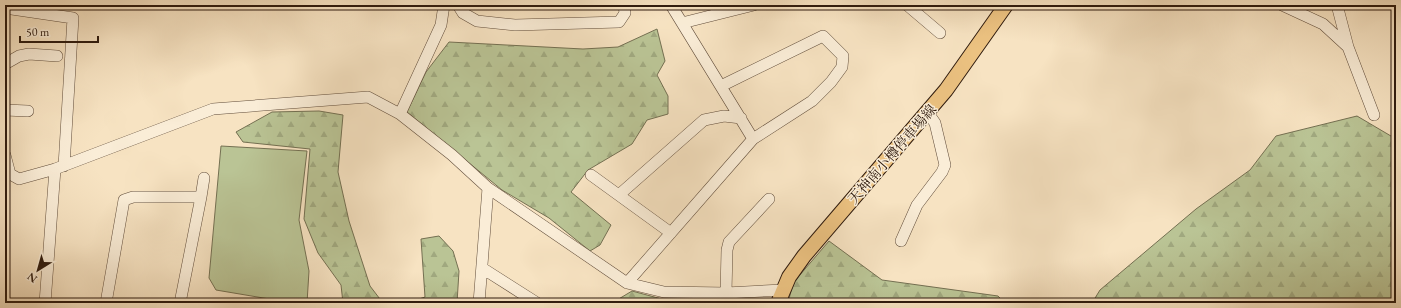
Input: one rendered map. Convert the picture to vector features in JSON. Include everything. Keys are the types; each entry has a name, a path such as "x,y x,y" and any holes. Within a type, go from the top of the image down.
{"main road":[{"name":"天神南小樽停車場線","path":"781,296 788,277 804,256 946,90 1006,5"}],"street":[{"path":"400,114 441,25 444,5"},
{"path":"458,5 463,13 477,21 515,25 619,22 625,13 624,5"},
{"path":"671,5 753,139"},
{"path":"682,22 754,5"},
{"path":"907,5 940,33"},
{"path":"1282,5 1323,24 1348,47"},
{"path":"1337,5 1348,47 1374,115"},
{"path":"5,8 73,18 60,167 45,303"},
{"path":"627,283 753,139 812,101 831,82 842,67 843,56 823,36 721,86"},
{"path":"5,64 19,56 29,54 57,56"},
{"path":"5,155 10,174 19,179 60,167 213,109 368,97 400,114 452,155 488,188 627,283 664,292 781,296"},
{"path":"5,110 28,111"},
{"path":"901,242 917,205 942,172 945,165 936,123 928,112"},
{"path":"620,194 704,120 724,116 741,118"},
{"path":"591,175 620,194 671,233"},
{"path":"180,303 204,178"},
{"path":"479,303 488,188"},
{"path":"106,303 124,200 133,197 201,197"},
{"path":"726,293 727,250 729,242 769,199"},
{"path":"482,268 537,303"}],"green space":[{"path":"657,29 665,61 657,75 668,96 668,114 647,120 632,144 588,170 571,192 611,225 600,245 590,251 549,218 502,190 407,112 426,72 449,42 583,49 618,47"},
{"path":"319,111 343,115 338,172 349,221 370,286 383,303 343,303 341,285 318,253 304,219 310,149 243,142 236,132 272,112"},
{"path":"1357,116 1396,139 1396,303 1092,303 1100,290 1196,209 1250,170 1276,136"},
{"path":"221,146 307,151 299,220 309,271 307,303 293,303 216,290 209,278"},
{"path":"439,236 453,251 459,271 457,303 407,303 425,297 421,239"},
{"path":"829,241 882,280 998,296 1005,303 788,303 793,283"},
{"path":"632,291 673,302 692,303 612,303"}]}
